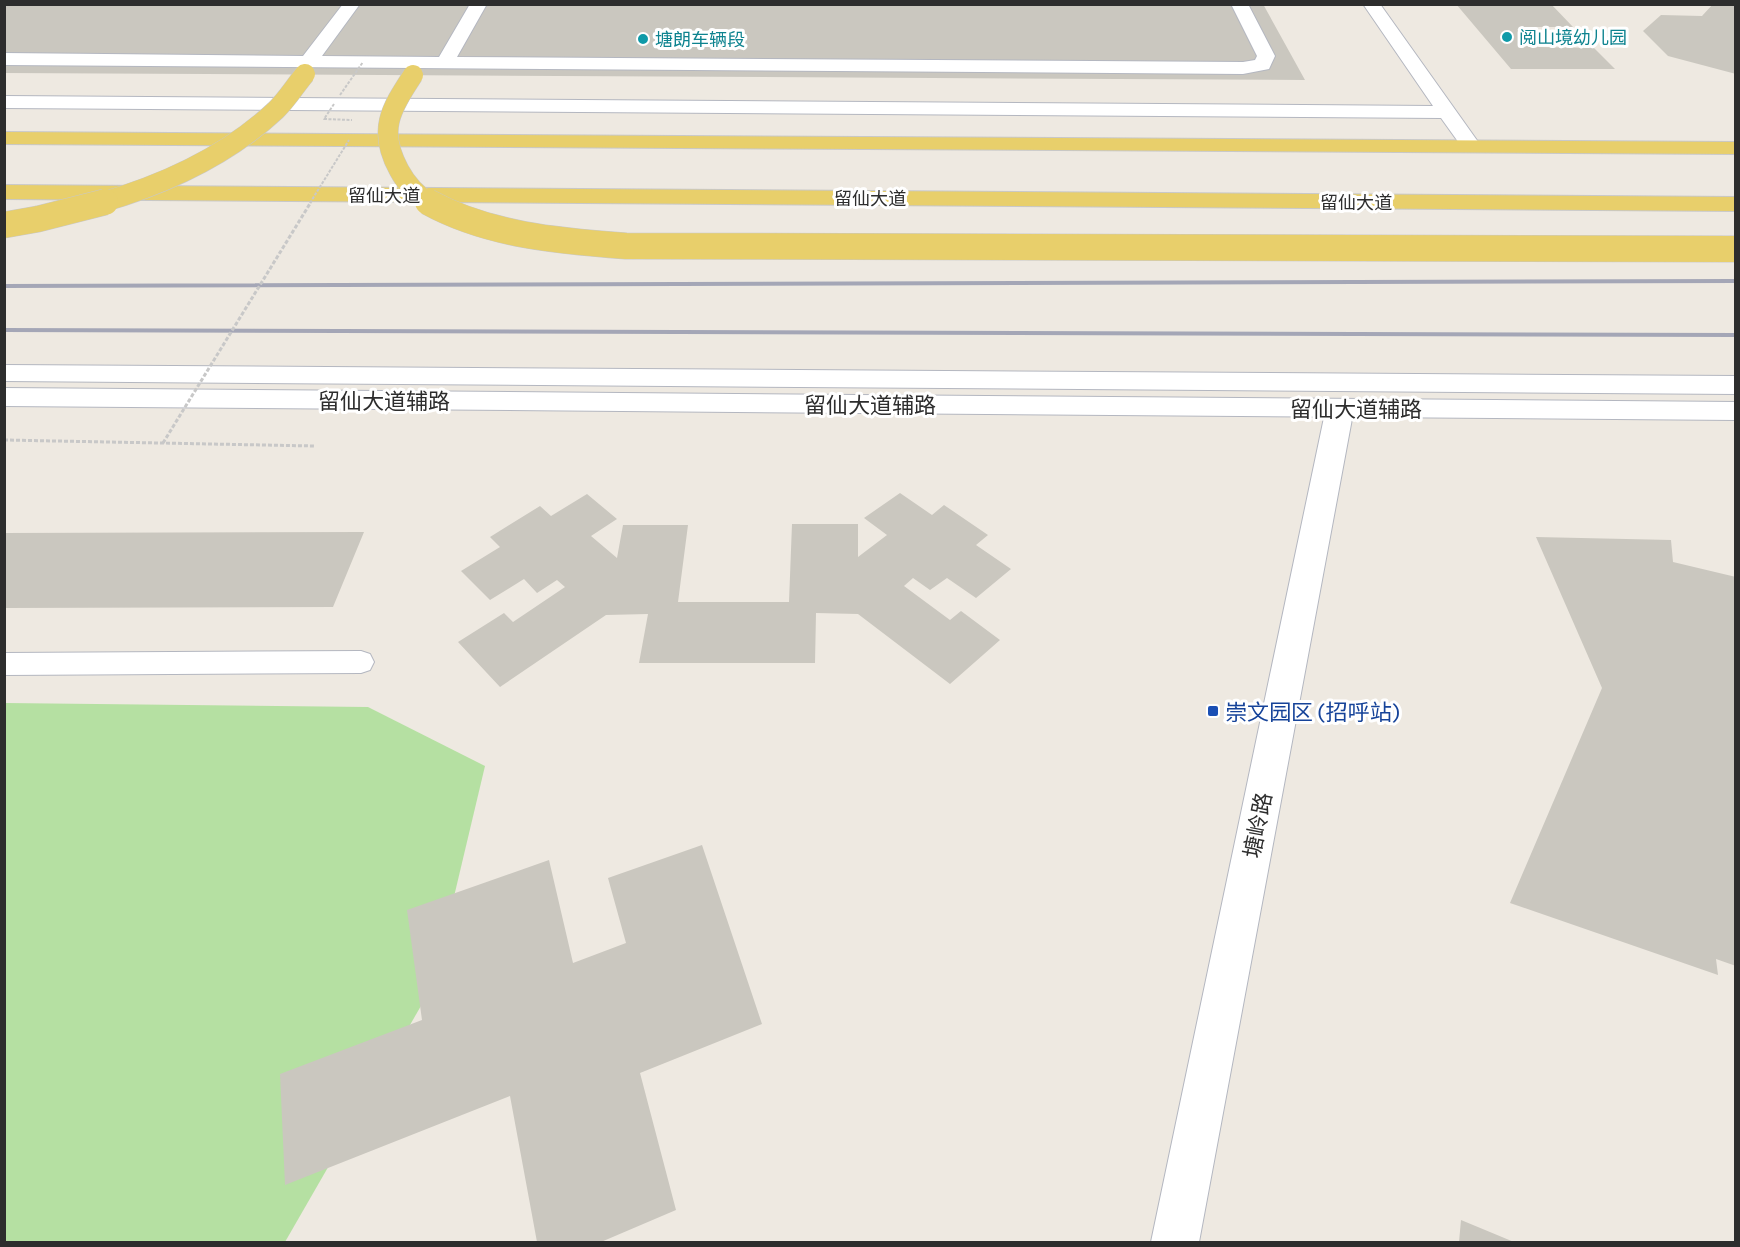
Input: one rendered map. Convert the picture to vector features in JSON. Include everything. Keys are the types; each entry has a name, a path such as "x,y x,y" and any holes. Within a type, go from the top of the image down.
{"main road":[{"path":"4,225 80,210 185,170 252,130 277,109 309,66"},
{"path":"417,69 392,109 387,129 391,156 407,184 433,205 468,220 516,233 570,242 626,246 1736,249"},
{"path":"4,138 1736,148"},
{"name":"留仙大道","path":"4,192 1736,204"}],"street":[{"path":"309,66 352,4"},
{"path":"445,62 479,4"},
{"path":"4,59 309,66 363,62 417,69 445,62 1243,68 1262,65 1266,56 1239,4"},
{"path":"1371,4 1471,146"},
{"path":"4,102 1448,112"},
{"name":"留仙大道辅路","path":"4,373 1736,385"},
{"name":"留仙大道辅路","path":"4,397 1736,411"},
{"name":"塘岭路","path":"1174,1242 1340,408"}],"lane":[{"path":"4,664 361,662"}],"path":[{"path":"361,120 324,119 363,62"},
{"path":"163,443 348,140"},
{"path":"4,440 315,446"}],"green space":[{"path":"5,703 368,707 485,766 433,985 285,1242 5,1242"}],"building":[{"name":"塘朗车辆段","path":"4,4 1263,4 1305,80 4,73"},
{"name":"阅山境幼儿园","path":"1456,4 1551,4 1573,27 1520,27 1539,47 1594,48 1615,69 1511,69"},
{"path":"1713,4 1736,4 1736,74 1668,56 1643,31 1661,15 1702,16"},
{"path":"900,493 932,515 944,505 988,535 976,545 1011,569 976,598 947,578 930,590 913,578 904,586 950,620 961,611 1000,640 950,684 858,614 816,613 815,663 639,663 648,614 606,615 500,687 458,642 504,613 513,622 565,587 557,580 537,593 524,579 490,600 461,571 500,547 490,537 540,506 551,516 587,494 617,519 591,536 617,558 623,525 688,525 678,602 789,602 792,524 858,524 858,557 887,535 864,518"},
{"path":"364,532 333,607 5,608 5,533"},
{"path":"1536,537 1671,540 1673,562 1736,577 1736,966 1716,959 1718,975 1510,903 1602,688"},
{"path":"702,845 762,1024 640,1073 676,1210 601,1242 537,1242 510,1096 285,1185 280,1074 422,1020 407,910 549,860 573,963 626,943 608,878"},
{"path":"1461,1220 1514,1242 1459,1242"}],"railway":[{"path":"4,286 1736,281"},
{"path":"4,330 1736,335"}],"place":[{"name":"阅山境幼儿园","path":"1507,37"},
{"name":"塘朗车辆段","path":"643,39"},
{"name":"崇文园区 (招呼站)","path":"1213,711"}]}
